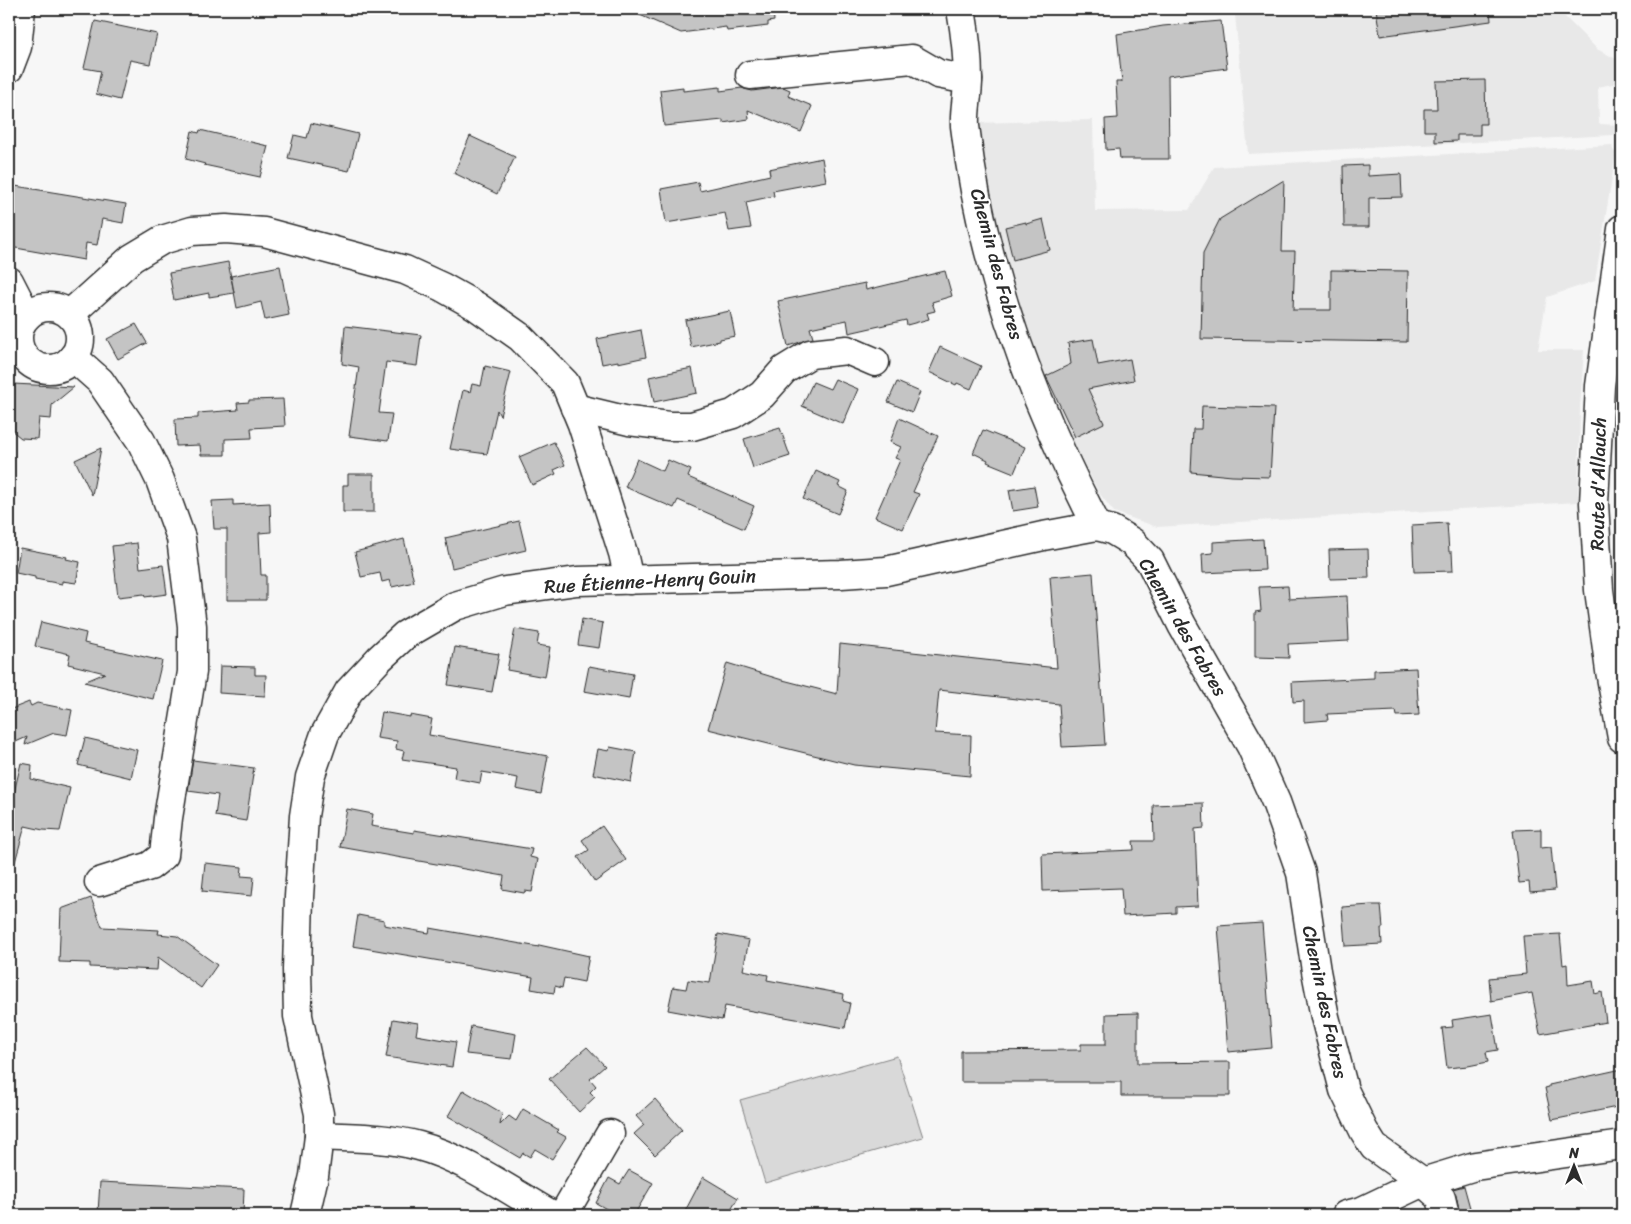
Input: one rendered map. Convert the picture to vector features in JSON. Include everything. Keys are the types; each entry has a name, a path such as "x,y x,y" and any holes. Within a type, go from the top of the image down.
{"street":[{"path":"9,68 17,47 21,9"},
{"name":"Chemin des Fabres","path":"961,9 968,80 965,123 977,202 997,281 1022,356 1054,438 1097,526 1112,530 1132,542 1150,561 1182,625 1251,746 1276,802 1302,873 1316,971 1325,1016 1344,1090 1374,1147 1423,1182 1441,1198 1446,1215"},
{"path":"750,75 912,59 938,74 968,80"},
{"path":"70,314 132,258 162,240 192,231 226,229 264,232 405,270 442,287 476,306 520,337 564,382 575,408 623,553 629,580"},
{"name":"Route d'Allauch","path":"1622,229 1600,386 1594,503 1599,590 1610,671 1622,738"},
{"path":"9,281 27,316"},
{"path":"51,307 70,314 78,326 80,337 73,357 63,366 45,369 16,362 19,328 27,316 40,308 51,307"},
{"path":"575,408 629,421 669,426 692,426 733,414 762,395 784,370 810,354 847,350 875,362"},
{"path":"73,357 100,381 141,441 160,480 181,538 192,626 192,672 168,818 164,855 150,866 99,882"},
{"name":"Rue Étienne-Henry Gouin","path":"305,1215 314,1176 320,1136 320,1114 298,1016 297,970 304,816 310,777 325,734 350,691 379,659 405,635 455,606 505,591 578,581 841,574 886,571 1097,526"},
{"path":"563,1215 610,1134"},
{"path":"320,1136 385,1139 420,1146 450,1158 552,1215"},
{"path":"1346,1215 1362,1211 1423,1182 1475,1166 1622,1145"}],"shaded area":[{"path":"1267,9 1557,9 1597,49 1622,62 1622,82 1598,87 1599,124 1621,125 1621,130 1613,135 1248,154 1235,14"},
{"path":"1093,120 1095,211 1189,210 1214,167 1612,145 1616,153 1595,281 1547,297 1538,350 1584,350 1580,407 1578,502 1157,527 1114,512 1099,493 1051,398 980,196 970,123"},
{"path":"897,1056 923,1137 765,1183 740,1100"}],"building":[{"path":"626,9 773,9 774,21 768,22 768,26 727,31 726,27 681,33"},
{"path":"1376,9 1490,9 1491,21 1380,36"},
{"path":"95,21 157,34 150,64 130,60 120,100 96,94 101,71 84,68"},
{"path":"1221,21 1227,68 1168,76 1169,159 1120,159 1119,149 1106,150 1105,119 1118,118 1116,82 1122,82 1117,34 1163,26"},
{"path":"1485,80 1486,124 1480,124 1480,135 1457,135 1457,141 1435,142 1435,131 1424,131 1424,109 1437,109 1436,81"},
{"path":"683,87 683,91 720,87 720,91 742,88 752,91 783,87 790,90 788,96 812,106 801,132 748,110 749,119 723,123 723,120 664,126 660,90"},
{"path":"311,123 358,134 349,171 288,158 294,135 307,138"},
{"path":"200,130 268,146 260,177 204,165 186,159 192,131 199,133"},
{"path":"470,136 515,157 497,194 454,173"},
{"path":"822,158 826,181 773,191 774,196 746,202 751,228 729,231 725,213 666,223 661,189 698,182 700,191 770,175 769,169"},
{"path":"1368,165 1368,176 1401,174 1402,197 1369,198 1369,227 1344,227 1343,166"},
{"path":"1284,180 1282,251 1295,251 1293,310 1331,310 1331,270 1408,271 1407,342 1201,339 1203,253 1220,219"},
{"path":"9,185 126,204 123,223 102,219 97,245 86,243 84,260 10,247 14,230 9,229"},
{"path":"1043,219 1050,250 1013,260 1005,227"},
{"path":"228,262 234,293 209,297 209,293 174,300 169,273"},
{"path":"280,266 289,315 265,320 261,302 237,308 231,276"},
{"path":"945,271 952,296 932,302 935,311 927,313 929,319 907,325 906,320 849,333 847,320 810,328 813,338 788,346 778,301 865,283 866,290"},
{"path":"730,311 735,336 691,347 685,320"},
{"path":"136,324 147,343 118,359 107,339"},
{"path":"345,326 421,335 417,366 386,362 379,413 392,414 388,441 349,436 359,367 342,364"},
{"path":"641,330 646,357 618,363 618,361 602,364 597,339"},
{"path":"1093,339 1098,365 1130,359 1134,380 1088,389 1104,423 1075,437 1046,376 1071,364 1068,343"},
{"path":"940,347 981,366 971,389 957,383 956,385 929,372"},
{"path":"485,366 511,372 500,416 497,410 487,454 450,449 463,390 470,392 472,384 481,386"},
{"path":"692,368 697,393 654,402 649,377"},
{"path":"835,379 858,389 843,424 802,406 813,382 830,389"},
{"path":"897,382 920,392 912,412 888,402"},
{"path":"13,384 74,387 52,405 51,419 39,418 37,439 21,438 10,429"},
{"path":"283,399 285,426 251,428 252,438 225,439 225,455 201,455 200,445 176,446 175,419 198,418 198,413 238,410 237,403 249,402 249,400"},
{"path":"1202,406 1274,408 1270,477 1191,472 1193,429 1201,429"},
{"path":"899,418 938,436 913,492 919,494 903,529 875,517 900,460 895,458 901,447 890,442"},
{"path":"780,428 790,456 753,468 744,439"},
{"path":"983,430 1025,447 1014,473 987,462 988,460 973,453"},
{"path":"554,442 565,465 554,470 556,474 532,485 519,457"},
{"path":"101,448 92,495 75,460"},
{"path":"637,459 663,471 668,460 691,470 688,477 754,506 744,529 678,500 674,508 625,487"},
{"path":"816,471 840,482 838,486 848,491 838,514 803,499"},
{"path":"348,474 374,474 374,512 343,512 343,485 348,485"},
{"path":"1034,486 1038,507 1013,511 1009,490"},
{"path":"233,500 233,505 270,503 271,532 259,533 261,575 266,575 266,600 227,600 227,529 214,529 212,501"},
{"path":"519,521 526,550 452,568 445,538"},
{"path":"1447,523 1449,552 1452,552 1453,571 1414,572 1412,525"},
{"path":"404,539 414,582 392,587 390,580 382,582 380,573 361,577 355,552"},
{"path":"1263,539 1265,570 1203,573 1202,554 1213,553 1213,542"},
{"path":"137,543 140,568 163,565 167,594 145,597 144,594 118,597 112,546"},
{"path":"20,548 67,557 66,559 80,562 76,583 62,581 62,584 16,573"},
{"path":"1368,549 1369,578 1330,579 1329,550"},
{"path":"1093,573 1105,745 1062,747 1059,704 939,690 935,733 971,735 970,776 854,765 708,729 727,663 837,694 840,644 1057,668 1050,577"},
{"path":"1288,586 1289,599 1347,596 1349,641 1288,644 1289,658 1255,657 1255,612 1261,611 1259,587"},
{"path":"582,619 603,623 599,648 578,645"},
{"path":"41,622 86,633 84,643 162,661 153,699 84,682 105,673 68,664 70,654 35,646"},
{"path":"515,629 539,633 537,645 550,647 545,677 507,670"},
{"path":"455,647 499,654 492,692 448,685"},
{"path":"220,666 255,667 255,675 266,675 265,696 219,693"},
{"path":"589,666 633,674 629,699 584,691"},
{"path":"1416,668 1419,715 1397,716 1396,711 1327,714 1328,720 1304,722 1304,701 1293,702 1292,682 1374,678 1374,670"},
{"path":"29,702 31,706 37,703 72,710 67,735 54,733 25,745 27,737 9,745 9,710"},
{"path":"382,712 432,719 429,735 548,756 541,794 516,789 518,778 482,772 480,783 454,778 456,767 402,759 404,751 396,749 397,741 377,738"},
{"path":"85,738 137,750 131,778 78,765"},
{"path":"610,747 636,752 631,782 593,774 598,749 609,751"},
{"path":"193,760 254,768 246,821 215,816 218,795 188,791"},
{"path":"21,763 32,765 31,779 70,788 60,831 25,826 15,862 9,862 9,814"},
{"path":"1203,803 1204,828 1195,829 1198,906 1176,907 1176,913 1123,916 1121,888 1043,891 1042,854 1134,850 1133,841 1154,841 1153,805"},
{"path":"347,809 373,814 371,826 414,833 414,830 532,849 530,857 538,859 532,892 525,891 524,893 502,889 504,876 340,847"},
{"path":"602,826 626,860 595,882 578,857 589,850 582,840"},
{"path":"1541,829 1541,848 1551,847 1555,890 1530,892 1529,882 1519,883 1513,830"},
{"path":"205,863 242,867 241,876 254,877 252,896 202,891"},
{"path":"91,898 102,927 159,930 158,934 177,936 217,965 201,988 158,957 157,970 90,967 90,963 59,962 61,909"},
{"path":"1381,905 1382,944 1345,946 1342,907"},
{"path":"358,915 384,920 384,925 429,933 430,928 539,947 539,945 589,956 584,982 564,978 562,988 555,986 554,993 531,989 533,977 353,946"},
{"path":"1262,923 1272,1048 1228,1052 1218,926"},
{"path":"718,934 749,940 743,970 768,975 767,980 844,994 843,1001 850,1003 845,1028 725,1006 722,1020 668,1010 673,987 686,989 688,980 710,983"},
{"path":"1560,934 1563,965 1567,964 1568,985 1593,981 1595,994 1602,992 1606,1022 1540,1034 1532,993 1491,1001 1489,978 1526,974 1523,936"},
{"path":"1138,1013 1138,1063 1230,1062 1230,1096 1121,1096 1121,1082 961,1082 961,1051 1081,1050 1081,1044 1106,1044 1106,1014"},
{"path":"1492,1014 1498,1050 1486,1052 1488,1062 1447,1068 1442,1028 1453,1027 1452,1020"},
{"path":"393,1019 418,1023 416,1035 456,1042 452,1067 386,1057"},
{"path":"471,1026 516,1034 512,1059 466,1054"},
{"path":"587,1047 605,1066 590,1079 596,1086 590,1092 595,1097 579,1112 549,1079"},
{"path":"1622,1069 1622,1106 1552,1120 1545,1088 1549,1087 1549,1085"},
{"path":"463,1090 502,1113 500,1125 509,1116 516,1121 523,1109 559,1130 557,1132 566,1137 552,1159 535,1149 530,1157 523,1153 520,1158 448,1116"},
{"path":"655,1099 682,1130 655,1155 634,1134 644,1125 636,1116"},
{"path":"629,1170 653,1183 634,1215 617,1215 596,1203 609,1178 620,1184"},
{"path":"703,1177 738,1198 728,1215 683,1215"},
{"path":"100,1182 244,1189 243,1215 127,1215 98,1213"},
{"path":"1464,1186 1472,1215 1460,1215 1456,1194 1453,1189"}]}
